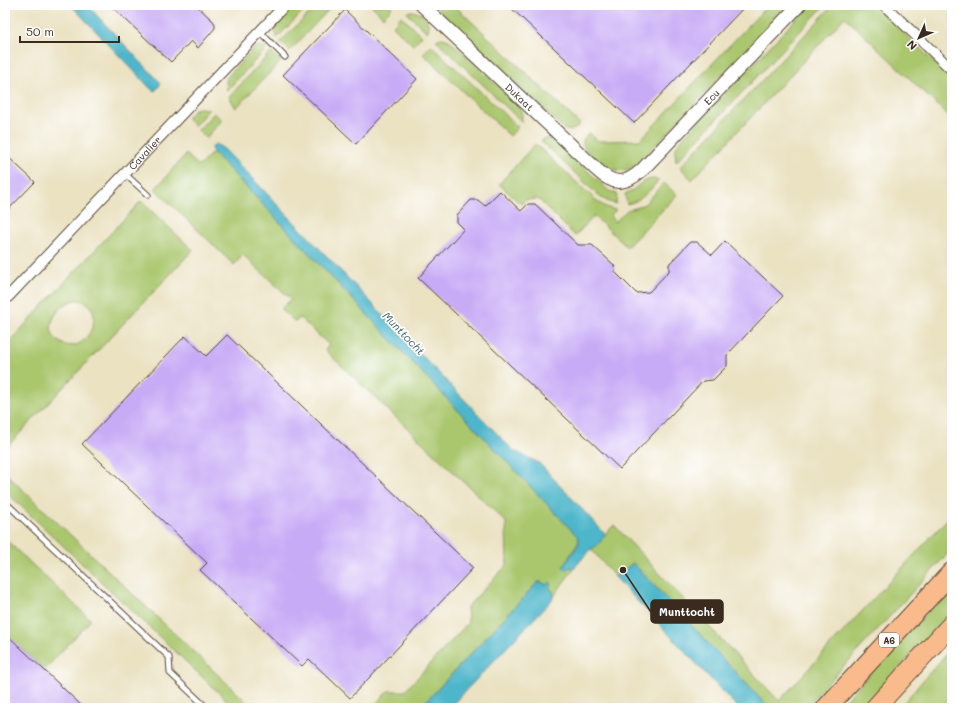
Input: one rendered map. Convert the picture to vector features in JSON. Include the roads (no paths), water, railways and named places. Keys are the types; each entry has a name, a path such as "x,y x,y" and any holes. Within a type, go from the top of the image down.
{"highway":[{"name":"A6","path":"826,708 952,572"},
{"path":"875,708 952,624"}],"street":[{"name":"Cavalier","path":"5,300 285,5"},
{"name":"Dukaat","path":"422,5 596,170 611,180 620,182"},
{"name":"Ecu","path":"620,182 635,177 799,5"},
{"path":"884,5 952,70"}],"lane":[{"path":"260,32 285,56"},
{"path":"125,174 148,195"},
{"path":"5,502 169,658 170,673 207,708"}],"water":[{"path":"71,5 87,5 160,82 160,85 155,91 151,89"},
{"path":"216,144 224,149 503,440 514,451 539,463 605,534 599,544 590,550 574,568 569,567 566,570 563,567 578,545 578,537 213,152 211,149"},
{"path":"633,563 769,708 738,708 615,577"},
{"path":"538,582 546,585 550,582 552,584 549,587 554,596 550,602 449,708 420,708"}],"place":[{"name":"Munttocht","path":"623,570"}]}
